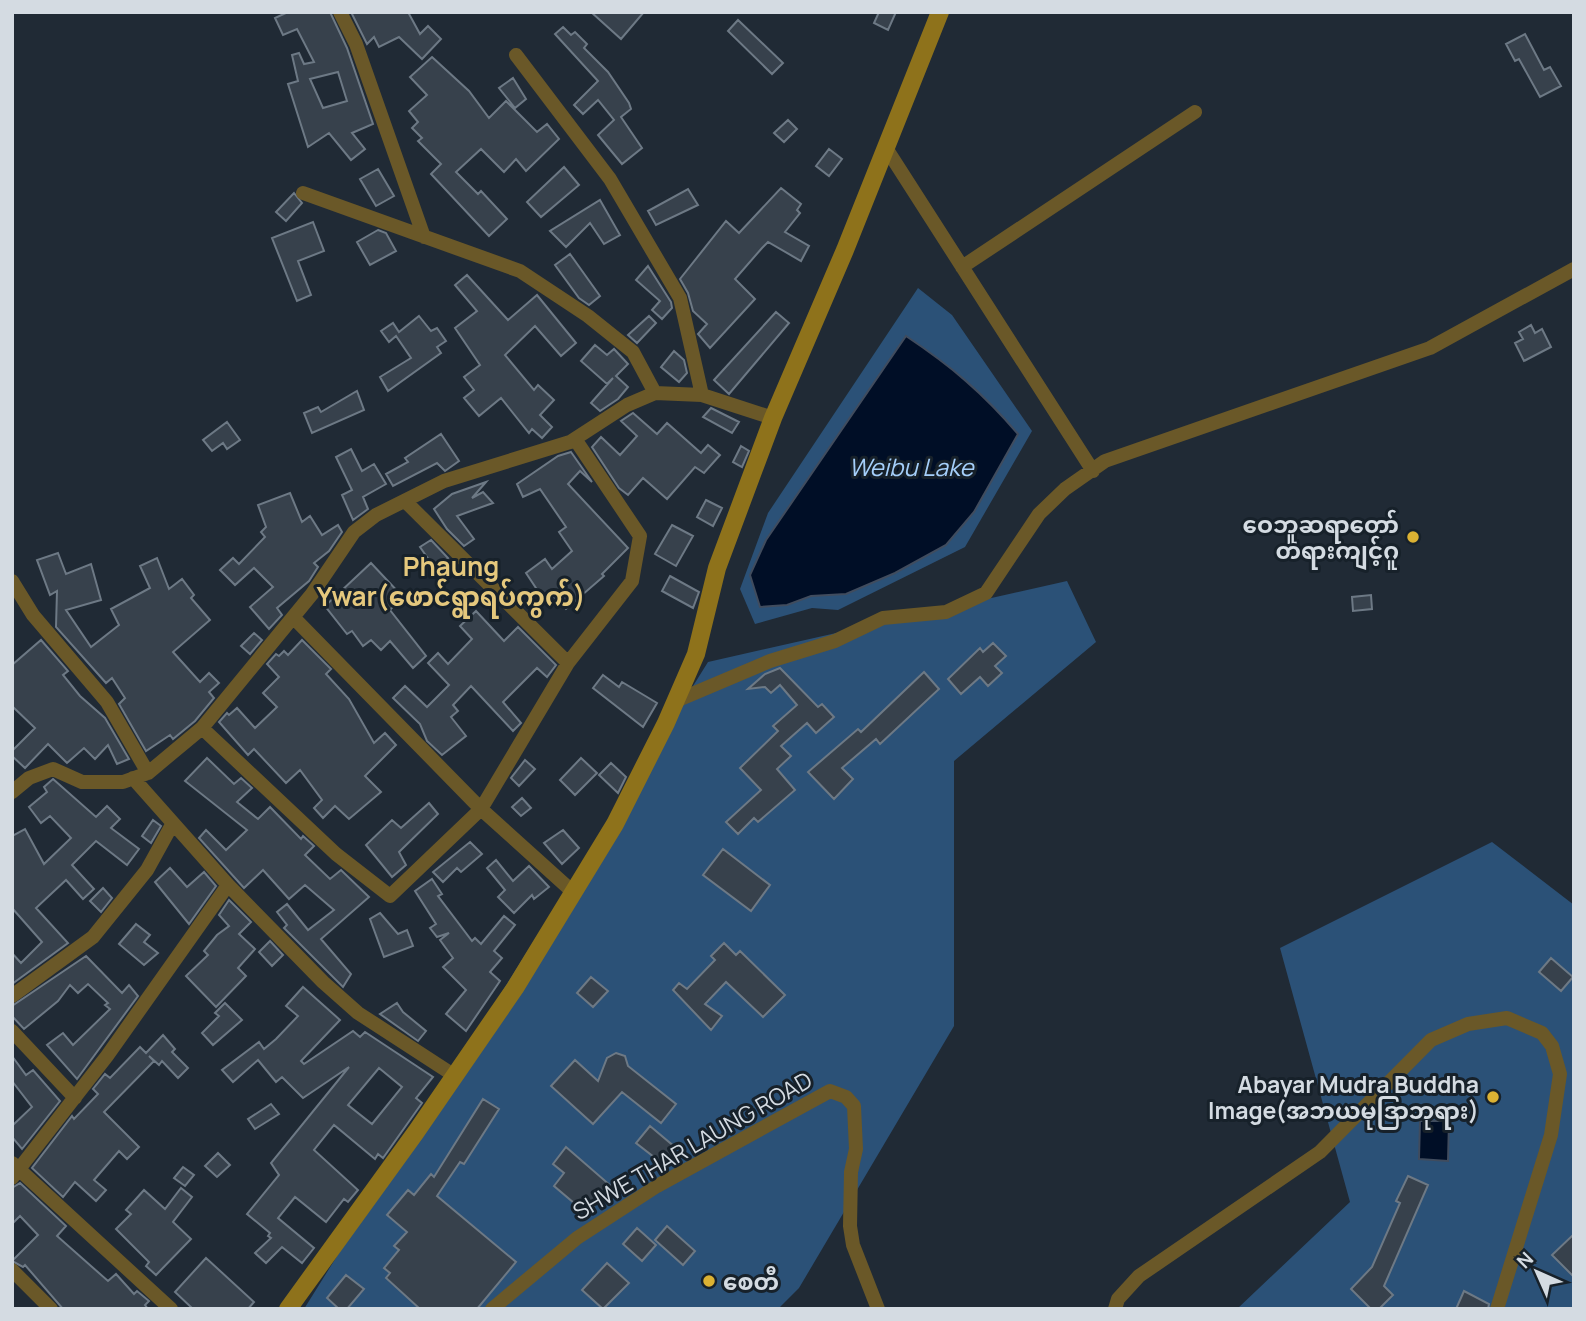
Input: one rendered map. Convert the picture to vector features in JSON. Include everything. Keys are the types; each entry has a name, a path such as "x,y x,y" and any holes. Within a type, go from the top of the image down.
{"main road":[{"path":"288,1309 515,988 615,824 678,700 696,654 717,568 773,418 940,12"}],"street":[{"path":"340,12 356,44 424,237"},
{"path":"516,55 610,179 680,298 702,395"},
{"path":"962,267 1195,112"},
{"path":"886,148 1093,471"},
{"path":"303,193 520,271 588,316 633,352 655,393"},
{"path":"678,700 770,661 835,641 883,618 946,612 986,593 1039,514 1065,489 1105,461 1430,348 1574,269"},
{"path":"12,792 29,778 53,769 82,782 123,782 140,776 202,728 293,617 354,531 376,515 444,481 575,439 627,404 655,393 702,395 773,418"},
{"path":"202,728 336,854 390,896 481,808 568,663 632,581 640,536 575,439"},
{"path":"405,501 568,663"},
{"path":"12,581 33,615 107,702 140,776 173,823 228,885 358,1013 455,1076"},
{"path":"293,617 481,808 573,892"},
{"path":"12,996 93,937 147,870 173,823"},
{"path":"171,1309 14,1170 75,1098 228,885"},
{"path":"1115,1309 1118,1298 1139,1276 1320,1152 1431,1040 1468,1024 1507,1018 1542,1033 1552,1046 1560,1074 1551,1135 1497,1309"},
{"path":"12,1031 75,1098"},
{"name":"SHWE THAR LAUNG ROAD","path":"492,1309 577,1238 623,1208 830,1091 846,1097 854,1106 856,1149 851,1172 850,1226 853,1245 878,1309"},
{"path":"12,1270 51,1309"}],"shaded area":[{"name":"Weibu Lake","path":"918,288 952,315 1032,431 965,547 838,610 812,608 755,624 740,589 768,513"},
{"path":"1067,581 1096,642 954,761 954,1026 799,1288 778,1309 304,1309 708,662"},
{"path":"1492,842 1574,905 1574,1309 1237,1309 1350,1202 1280,948"}],"water":[{"name":"Weibu Lake","path":"906,336 966,381 1018,434 974,512 946,545 895,573 846,594 811,596 787,605 760,607 750,575 766,540"},
{"path":"1420,1121 1449,1121 1448,1161 1419,1159"}],"building":[{"path":"288,12 330,12 347,48 373,124 352,133 365,149 351,160 329,133 308,147 288,84 298,81 292,55 299,53 304,64 314,62 297,29 283,35 275,18","holes":["338,72 347,101 323,108 310,79"]},
{"path":"351,12 408,12 420,34 428,26 441,39 422,59 399,37 379,47 374,37 367,44"},
{"path":"591,12 644,12 621,39"},
{"path":"879,12 896,12 888,30 874,23"},
{"path":"738,20 783,63 772,74 728,31"},
{"path":"563,27 571,35 575,32 587,44 584,48 608,72 629,103 631,109 621,117 642,148 622,164 598,135 614,120 598,100 583,114 574,105 598,81 555,34"},
{"path":"1525,34 1544,70 1550,67 1561,86 1540,97 1519,59 1515,61 1506,44"},
{"path":"432,57 469,91 489,118 506,101 537,132 547,124 559,139 526,171 516,159 504,172 481,149 456,172 478,194 481,191 507,219 489,236 431,174 441,164 418,141 422,138 412,128 418,122 409,111 427,95 410,77"},
{"path":"513,78 526,99 515,108 499,88"},
{"path":"788,120 797,129 784,142 774,133"},
{"path":"829,149 842,159 829,176 816,166"},
{"path":"564,167 579,185 541,217 527,202"},
{"path":"378,169 394,196 376,206 360,179"},
{"path":"781,188 801,204 797,210 800,213 785,232 809,246 801,261 768,242 762,248 735,279 755,299 710,348 698,334 707,324 693,311 688,293 680,279 726,221 739,233"},
{"path":"688,189 698,205 656,225 648,211"},
{"path":"294,193 302,203 286,221 276,212"},
{"path":"600,200 620,235 604,244 590,223 566,247 550,231"},
{"path":"313,222 324,251 298,261 311,295 297,301 272,238"},
{"path":"378,230 386,233 396,251 370,265 357,242"},
{"path":"570,254 600,296 589,305 579,298 555,265"},
{"path":"648,266 671,302 672,308 662,319 652,310 660,301 636,280"},
{"path":"467,275 508,320 537,295 576,343 561,356 535,326 505,355 534,390 538,385 554,400 540,415 552,427 542,438 532,429 529,433 501,398 479,416 464,398 474,390 464,377 480,365 455,328 477,311 455,285"},
{"path":"776,312 789,323 729,394 714,380"},
{"path":"419,316 431,331 437,328 446,341 437,347 441,353 388,391 380,377 411,358 396,336 389,342 381,331 393,323 399,332"},
{"path":"649,316 656,323 637,343 628,335"},
{"path":"1531,325 1535,333 1542,329 1551,347 1524,361 1515,343 1523,339 1519,332"},
{"path":"595,345 607,355 614,349 628,364 616,376 628,387 618,399 600,411 591,403 613,378 607,384 581,361"},
{"path":"674,351 684,360 687,373 679,382 661,367"},
{"path":"357,391 364,410 312,433 304,413 318,407 321,412"},
{"path":"711,408 739,422 732,433 703,417"},
{"path":"633,413 657,434 667,423 701,453 708,445 720,455 704,473 695,467 667,499 643,478 628,495 619,488 592,447 601,437 620,455 637,436 621,421"},
{"path":"227,422 240,440 227,449 223,443 212,451 203,440"},
{"path":"441,434 459,461 445,471 437,463 393,486 386,474 408,462 405,458"},
{"path":"741,446 749,451 742,467 733,462"},
{"path":"351,449 362,471 374,464 386,484 363,497 368,509 353,520 342,495 352,490 336,457"},
{"path":"571,452 592,482 580,471 568,484 628,548 602,574 604,576 566,609 549,592 542,597 526,573 545,559 552,569 572,551 559,532 566,527 540,489 523,497 517,484 558,456"},
{"path":"486,482 472,498 483,492 493,503 457,516 474,539 464,546 447,529 434,509 452,494"},
{"path":"290,493 302,522 310,516 322,535 338,525 342,532 329,551 314,563 318,567 309,581 277,608 282,615 269,629 250,607 273,587 254,568 235,585 220,570 233,558 239,564 265,537 261,532 266,527 258,505"},
{"path":"706,500 722,508 713,526 697,517"},
{"path":"672,525 693,536 676,566 655,554"},
{"path":"431,540 448,558 434,567 420,547"},
{"path":"58,553 66,574 91,564 101,600 66,610 91,647 119,625 111,609 150,588 140,566 157,558 169,589 182,579 194,595 191,598 210,620 173,652 200,682 209,673 219,683 209,692 214,698 195,721 173,739 170,735 146,751 119,704 125,698 112,678 106,683 56,627 57,591 50,595 37,560"},
{"path":"371,563 402,596 390,610 426,656 413,668 390,641 381,650 371,640 363,646 352,631 347,634 325,606"},
{"path":"670,576 699,592 693,608 662,591"},
{"path":"1371,595 1372,609 1353,611 1352,597"},
{"path":"476,611 504,641 518,627 556,665 547,677 537,668 503,702 521,723 513,731 471,686 453,705 458,711 451,717 466,736 442,755 427,741 420,724 393,698 405,686 427,707 449,685 428,663 438,653 448,664 472,639 460,626"},
{"path":"254,633 262,640 250,654 241,646"},
{"path":"41,640 68,671 63,675 80,696 105,718 129,759 117,764 108,745 95,759 84,748 67,763 48,744 25,768 12,756 12,751 35,728 12,706 12,665"},
{"path":"302,640 331,669 326,674 349,699 374,743 385,733 396,745 365,776 381,792 349,819 335,806 323,818 314,808 322,800 300,770 286,783 254,749 248,755 219,722 227,713 229,715 237,708 255,728 277,707 263,693 279,677 267,664 276,654 279,656 284,651 288,655"},
{"path":"993,643 1006,656 995,666 1002,673 988,686 980,677 961,694 948,679 980,648 983,652"},
{"path":"780,668 818,707 822,704 834,717 816,733 807,723 781,746 791,756 777,769 795,790 758,822 754,818 738,834 726,822 761,790 740,768 778,731 773,726 797,705 780,685 771,693 765,687 748,689 765,674"},
{"path":"924,672 939,689 880,744 876,739 842,768 853,779 834,799 808,772 858,729 861,732"},
{"path":"603,675 619,687 622,682 657,703 643,727 593,688"},
{"path":"207,758 234,784 241,778 252,788 237,802 258,819 270,807 301,839 303,836 314,846 305,855 330,879 341,870 369,897 321,939 351,974 343,987 284,928 287,925 277,912 287,904 308,930 334,910 305,885 289,899 263,870 244,888 199,838 206,830 226,850 247,830 185,781"},
{"path":"581,758 597,773 575,795 560,780"},
{"path":"525,760 535,769 519,786 511,778"},
{"path":"611,763 626,777 618,793 599,775"},
{"path":"53,779 96,817 107,806 120,819 111,828 139,849 127,865 96,841 72,865 94,889 83,899 66,880 36,908 68,943 12,984 12,953 21,963 42,942 12,908 12,836 25,829 44,864 71,838 50,816 41,823 29,807 47,792 44,787"},
{"path":"522,798 531,808 521,816 512,807"},
{"path":"429,803 438,814 399,852 406,865 392,877 366,845 392,820 401,828"},
{"path":"153,820 161,826 151,843 142,836"},
{"path":"563,830 579,848 562,864 544,843"},
{"path":"470,842 482,854 461,872 457,868 443,882 433,872"},
{"path":"723,849 770,885 751,911 703,875"},
{"path":"496,860 513,881 529,866 549,887 534,899 532,895 514,913 498,897 505,890 487,868"},
{"path":"170,868 187,887 204,872 216,886 189,924 155,882"},
{"path":"432,879 442,894 438,896 472,941 475,938 481,944 504,916 515,925 494,951 502,958 490,972 500,981 466,1031 446,1014 466,990 443,967 453,958 440,940 449,933 437,937 430,928 436,924 415,891"},
{"path":"103,888 112,898 101,912 90,901"},
{"path":"229,900 251,922 239,934 255,949 238,968 246,976 216,1007 186,976 208,955 204,951 217,935 229,926 219,915"},
{"path":"380,913 398,934 407,930 413,946 384,957 370,919"},
{"path":"136,924 150,935 144,942 158,953 144,965 119,944"},
{"path":"270,941 283,955 272,966 259,952"},
{"path":"724,943 736,955 740,951 785,995 763,1017 726,982 705,1004 722,1016 711,1030 673,990 679,983 687,989 715,960 711,956"},
{"path":"86,956 122,993 129,985 138,996 77,1079 47,1045 63,1033 73,1045 110,1009 105,1005 108,1003 88,984 78,993 70,985 58,1001 24,1029 12,1016 12,1006"},
{"path":"1551,958 1573,977 1561,991 1539,972"},
{"path":"591,977 608,991 593,1007 577,993"},
{"path":"303,987 340,1020 301,1061 304,1064 353,1031 360,1037 365,1032 433,1077 416,1098 422,1103 383,1158 378,1154 375,1159 334,1125 314,1150 358,1190 348,1202 344,1199 326,1222 295,1197 278,1218 314,1248 302,1263 282,1247 266,1263 255,1253 271,1238 268,1236 270,1233 247,1214 279,1175 271,1163 349,1067 303,1098 282,1077 276,1082 258,1060 233,1082 222,1070 259,1042 264,1049 276,1039 298,1016 286,1006","holes":["379,1068 402,1087 372,1124 348,1105"]},
{"path":"225,1003 242,1020 213,1045 202,1033 219,1016 215,1013"},
{"path":"397,1003 403,1012 426,1031 418,1041 380,1014"},
{"path":"163,1035 175,1049 172,1052 188,1068 178,1078 162,1061 159,1065 149,1056 154,1061 104,1112 139,1147 127,1159 119,1151 94,1180 106,1190 96,1201 75,1182 63,1197 32,1168 72,1116 74,1119 98,1094 93,1089 105,1074 110,1078 140,1047 146,1053"},
{"path":"616,1053 625,1056 628,1066 676,1104 661,1123 622,1092 593,1124 551,1086 575,1060 598,1081 607,1058"},
{"path":"12,1056 26,1075 33,1070 60,1101 22,1149 12,1137 12,1126 32,1107 12,1081"},
{"path":"483,1099 499,1109 464,1164 460,1162 437,1196 516,1262 477,1309 420,1309 386,1278 390,1273 384,1268 399,1250 394,1246 407,1232 387,1215 408,1190 414,1195 431,1174 434,1177"},
{"path":"271,1104 279,1114 255,1129 248,1119"},
{"path":"650,1126 676,1148 663,1164 636,1143"},
{"path":"566,1147 611,1186 587,1214 554,1186 564,1173 553,1164"},
{"path":"218,1153 230,1165 217,1177 205,1166"},
{"path":"183,1167 194,1175 185,1186 174,1178"},
{"path":"1408,1176 1428,1185 1384,1286 1393,1295 1379,1309 1371,1309 1351,1289 1372,1267 1400,1203 1396,1201"},
{"path":"20,1183 66,1226 57,1236 108,1281 116,1274 134,1294 137,1291 149,1301 145,1305 148,1309 63,1309 25,1265 23,1267 12,1261 38,1235 20,1216 12,1224 12,1188"},
{"path":"181,1188 192,1197 173,1222 191,1239 156,1275 146,1266 149,1262 116,1229 131,1214 126,1210 144,1190 165,1209"},
{"path":"667,1226 695,1251 683,1265 655,1240"},
{"path":"637,1228 656,1245 642,1261 623,1244"},
{"path":"1574,1234 1574,1277 1552,1255"},
{"path":"206,1258 254,1302 248,1309 193,1309 175,1292"},
{"path":"607,1263 629,1283 603,1309 582,1290"},
{"path":"346,1275 364,1289 347,1309 339,1309 327,1298"},
{"path":"1464,1291 1489,1304 1488,1309 1456,1309"}],"place":[{"name":"ဝေဘူဆရာတော် တရားကျင့်ဂူ","path":"1413,537"},
{"name":"Abayar Mudra Buddha Image(အဘယမုဒြာဘုရား)","path":"1493,1097"},
{"name":"စေတီ","path":"709,1281"}],"district":[{"name":"Phaung Ywar(ဖောင်ရွာရပ်ကွက်)","path":"451,581"}]}
